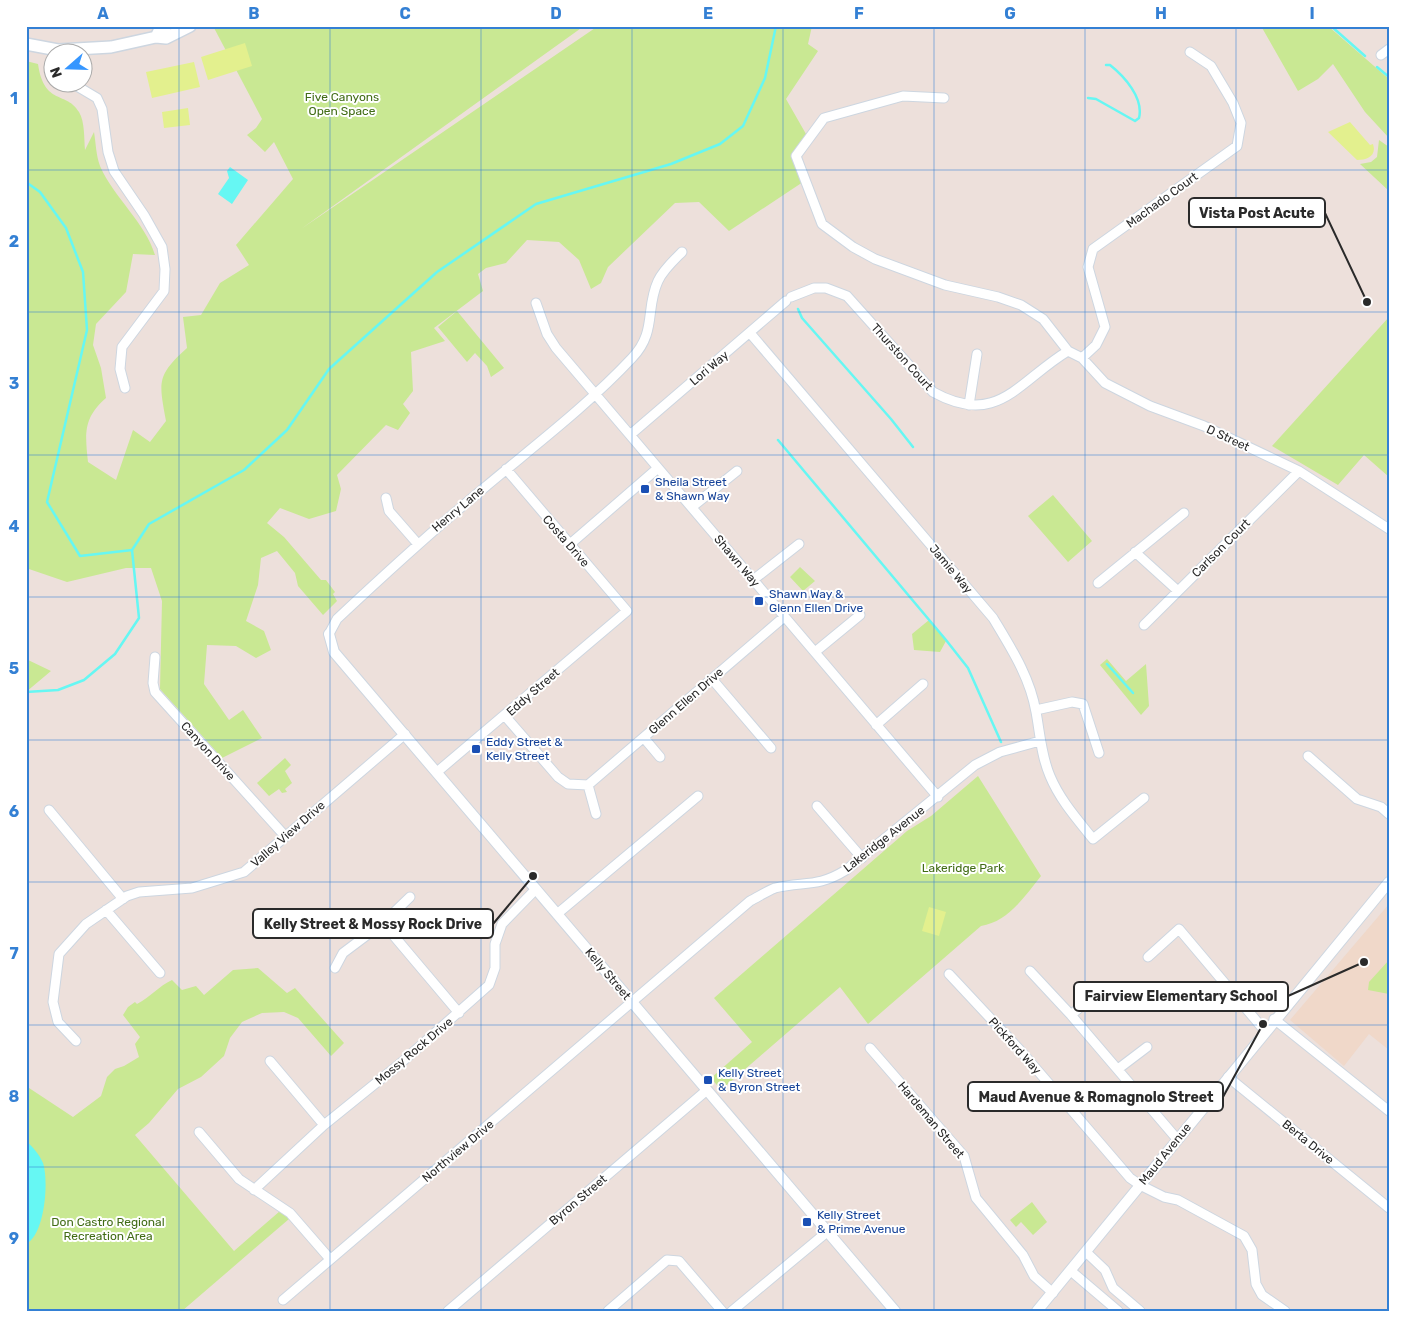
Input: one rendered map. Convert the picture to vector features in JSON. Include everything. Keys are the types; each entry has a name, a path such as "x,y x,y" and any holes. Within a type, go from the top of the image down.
{"main road":[{"path":"156,37 160,29 166,26"},
{"path":"92,49 111,48 156,37 166,38 190,26"},
{"path":"26,44 42,48"}],"street":[{"name":"Machado Court","path":"1082,358 1096,345 1105,328 1088,267 1093,249 1237,146 1241,123 1233,103 1211,66 1190,52"},
{"path":"87,92 97,98 102,109 108,152 114,171 144,215 162,247 166,269 164,291 122,348 120,369 125,388"},
{"path":"944,98 903,96 824,118 796,156 822,224 853,247 875,259 945,284 998,297 1021,305 1044,319 1068,351"},
{"name":"Henry Lane","path":"329,634 337,619 417,543 596,394 640,349 648,333 653,298 658,281 666,268 682,252"},
{"name":"Thurston Court","path":"789,299 814,288 826,288 847,296 934,392 950,402 969,405 994,403 1006,397 1068,351"},
{"name":"Lori Way","path":"630,434 789,299"},
{"name":"Shawn Way","path":"536,303 547,334 556,348 938,797"},
{"name":"Jamie Way","path":"750,333 993,618 1022,665 1036,710 1040,741 1049,774 1061,798 1094,839 1144,798"},
{"name":"D Street","path":"1068,351 1082,358 1105,383 1150,406 1204,426 1299,471 1389,529"},
{"path":"969,405 976,354"},
{"path":"569,545 658,468"},
{"name":"Costa Drive","path":"506,470 627,611"},
{"path":"692,507 737,471"},
{"name":"Carlson Court","path":"1144,625 1299,471"},
{"path":"386,498 389,511 417,543"},
{"path":"1098,583 1184,513"},
{"path":"753,580 799,544"},
{"path":"1136,552 1178,591"},
{"name":"Eddy Street","path":"437,772 627,611"},
{"path":"814,652 860,615"},
{"name":"Glenn Ellen Drive","path":"588,785 784,617"},
{"name":"Kelly Street","path":"329,634 334,652 895,1311"},
{"name":"Canyon Drive","path":"155,657 153,683 155,692 285,836"},
{"path":"712,679 771,748"},
{"path":"876,725 923,684"},
{"path":"1036,710 1072,702 1083,704 1099,753"},
{"path":"505,716 558,777 568,784 588,785 596,814"},
{"name":"Valley View Drive","path":"76,1041 58,1022 53,1002 59,954 86,924 123,899 142,891 192,888 244,872 405,734"},
{"path":"644,738 660,757"},
{"name":"Lakeridge Avenue","path":"632,1002 750,900 775,888 810,885 831,880 862,858 975,765 1000,752 1040,741"},
{"path":"1308,756 1357,799 1380,807 1389,814"},
{"path":"557,914 698,796"},
{"path":"817,806 862,858"},
{"path":"50,810 123,899"},
{"name":"Maud Avenue","path":"1037,1311 1274,1019 1389,882"},
{"name":"Mossy Rock Drive","path":"254,1190 324,1125 459,1013 489,985 495,968 495,944 502,924 536,889"},
{"path":"335,968 343,953 383,924 410,897"},
{"path":"106,910 160,973"},
{"path":"383,924 459,1013"},
{"path":"1148,957 1179,929 1265,1031"},
{"path":"1030,971 1071,1015 1177,1139"},
{"name":"Pickford Way","path":"949,974 1020,1050 1129,1176 1140,1185 1164,1197 1178,1200 1244,1236 1252,1250 1256,1284 1262,1295 1285,1311"},
{"path":"1071,1015 1101,989"},
{"name":"Northview Drive","path":"283,1300 632,1002"},
{"path":"1274,1019 1389,1111"},
{"path":"1118,1069 1147,1047"},
{"name":"Hardeman Street","path":"870,1048 964,1156 976,1198 1023,1255 1034,1276 1053,1292"},
{"path":"270,1061 324,1125"},
{"name":"Berta Drive","path":"1228,1077 1389,1208"},
{"name":"Byron Street","path":"448,1311 707,1090"},
{"path":"199,1132 239,1179 290,1213 330,1259"},
{"path":"732,1311 827,1232"},
{"path":"1086,1252 1105,1270 1113,1288 1140,1311"},
{"path":"608,1311 667,1260 679,1261 722,1311"},
{"path":"1071,1271 1118,1311"}],"shaded area":[{"path":"1389,904 1389,1050 1369,1034 1344,1066 1290,1020"}],"green space":[{"name":"Five Canyons Open Space","path":"213,26 584,26 301,229 598,26 812,26 808,44 818,51 786,99 806,134 792,154 803,182 729,231 699,202 675,203 608,267 601,283 591,289 579,260 559,242 527,240 506,263 486,268 478,274 483,291 434,328 445,341 411,352 413,391 403,404 410,413 398,430 386,425 337,475 341,489 336,511 309,519 280,508 267,523 284,537 321,580 326,580 335,592 333,594 337,601 323,615 298,586 295,573 277,551 261,558 258,585 246,621 264,631 271,650 256,658 236,646 207,645 204,684 229,720 243,710 262,738 222,758 160,689 162,601 151,568 126,568 67,582 26,568 26,61 38,64 42,79 42,92 50,92 74,106 79,112 83,126 85,150 94,132 100,166 113,189 144,232 155,255 133,254 126,292 96,324 93,345 101,368 106,398 93,412 87,427 88,462 116,480 133,430 150,442 166,421 161,388 162,380 170,366 187,348 183,317 201,315 220,283 249,265 236,245 293,179 274,142 265,152 247,135 256,128 262,119"},
{"path":"1261,26 1328,26 1389,79 1389,138 1365,112 1333,64 1318,79 1298,91"},
{"path":"245,43 252,66 208,80 201,57"},
{"path":"194,62 200,87 152,98 146,72"},
{"path":"188,108 190,125 164,128 162,112"},
{"path":"1350,122 1370,145 1373,144 1374,152 1368,158 1357,160 1328,132"},
{"path":"1379,140 1389,147 1389,191 1360,164 1371,162 1377,157"},
{"path":"457,311 504,368 491,377 487,366 475,353 467,362 438,327"},
{"path":"1389,317 1389,477 1364,455 1338,485 1272,446"},
{"path":"1053,495 1092,541 1068,562 1028,516"},
{"path":"800,567 815,581 803,591 790,577"},
{"path":"929,620 946,641 940,652 914,650 912,634"},
{"path":"26,659 51,671 26,692"},
{"path":"1107,659 1126,681 1146,664 1149,706 1141,715 1100,665"},
{"path":"285,758 291,765 285,771 292,783 285,789 287,792 282,793 279,789 269,796 257,783"},
{"name":"Lakeridge Park","path":"978,776 1041,876 1029,892 1008,914 991,924 981,926 868,1024 840,987 721,1090 711,1078 752,1042 714,998 907,831 931,816"},
{"path":"929,907 946,912 939,936 922,931"},
{"path":"1389,960 1389,994 1368,990 1369,982"},
{"name":"Don Castro Regional Recreation Area","path":"258,968 287,993 295,988 344,1043 331,1056 298,1018 284,1012 262,1013 242,1022 230,1038 224,1056 201,1077 178,1089 149,1123 135,1135 234,1251 280,1211 289,1219 182,1311 26,1311 26,1086 73,1117 101,1096 107,1077 115,1069 139,1057 135,1044 140,1037 123,1015 128,1007 135,1002 137,1004 142,1001 172,980 182,990 196,986 204,995 233,970"},
{"path":"1032,1202 1047,1222 1033,1235 1021,1222 1016,1227 1010,1220"}],"water":[{"path":"230,167 248,180 232,204 218,194 229,178 227,171"},
{"path":"26,1141 36,1151 43,1163 46,1182 44,1207 38,1230 26,1244"}],"waterway":[{"path":"26,692 58,690 84,680 115,654 139,618 132,550 149,524 244,470 287,430 329,369 437,272 536,204 671,164 720,144 743,126 765,78 776,26"},
{"path":"1331,26 1365,56"},
{"path":"1088,98 1096,99 1135,121 1139,118 1139,103 1132,88 1110,65 1106,65"},
{"path":"1377,67 1389,77"},
{"path":"26,182 40,192 66,228 83,272 87,330 47,502 80,556 132,550"},
{"path":"798,309 802,318 891,419 913,447"},
{"path":"778,440 968,668 1001,742"},
{"path":"1107,664 1133,693"}],"place":[{"name":"Vista Post Acute","path":"1367,302"},
{"name":"Sheila Street & Shawn Way","path":"645,489"},
{"name":"Shawn Way & Glenn Ellen Drive","path":"759,601"},
{"name":"Eddy Street & Kelly Street","path":"476,749"},
{"name":"Kelly Street & Mossy Rock Drive","path":"533,876"},
{"name":"Fairview Elementary School","path":"1364,962"},
{"name":"Maud Avenue & Romagnolo Street","path":"1263,1024"},
{"name":"Kelly Street & Byron Street","path":"708,1080"},
{"name":"Kelly Street & Prime Avenue","path":"807,1222"}]}
